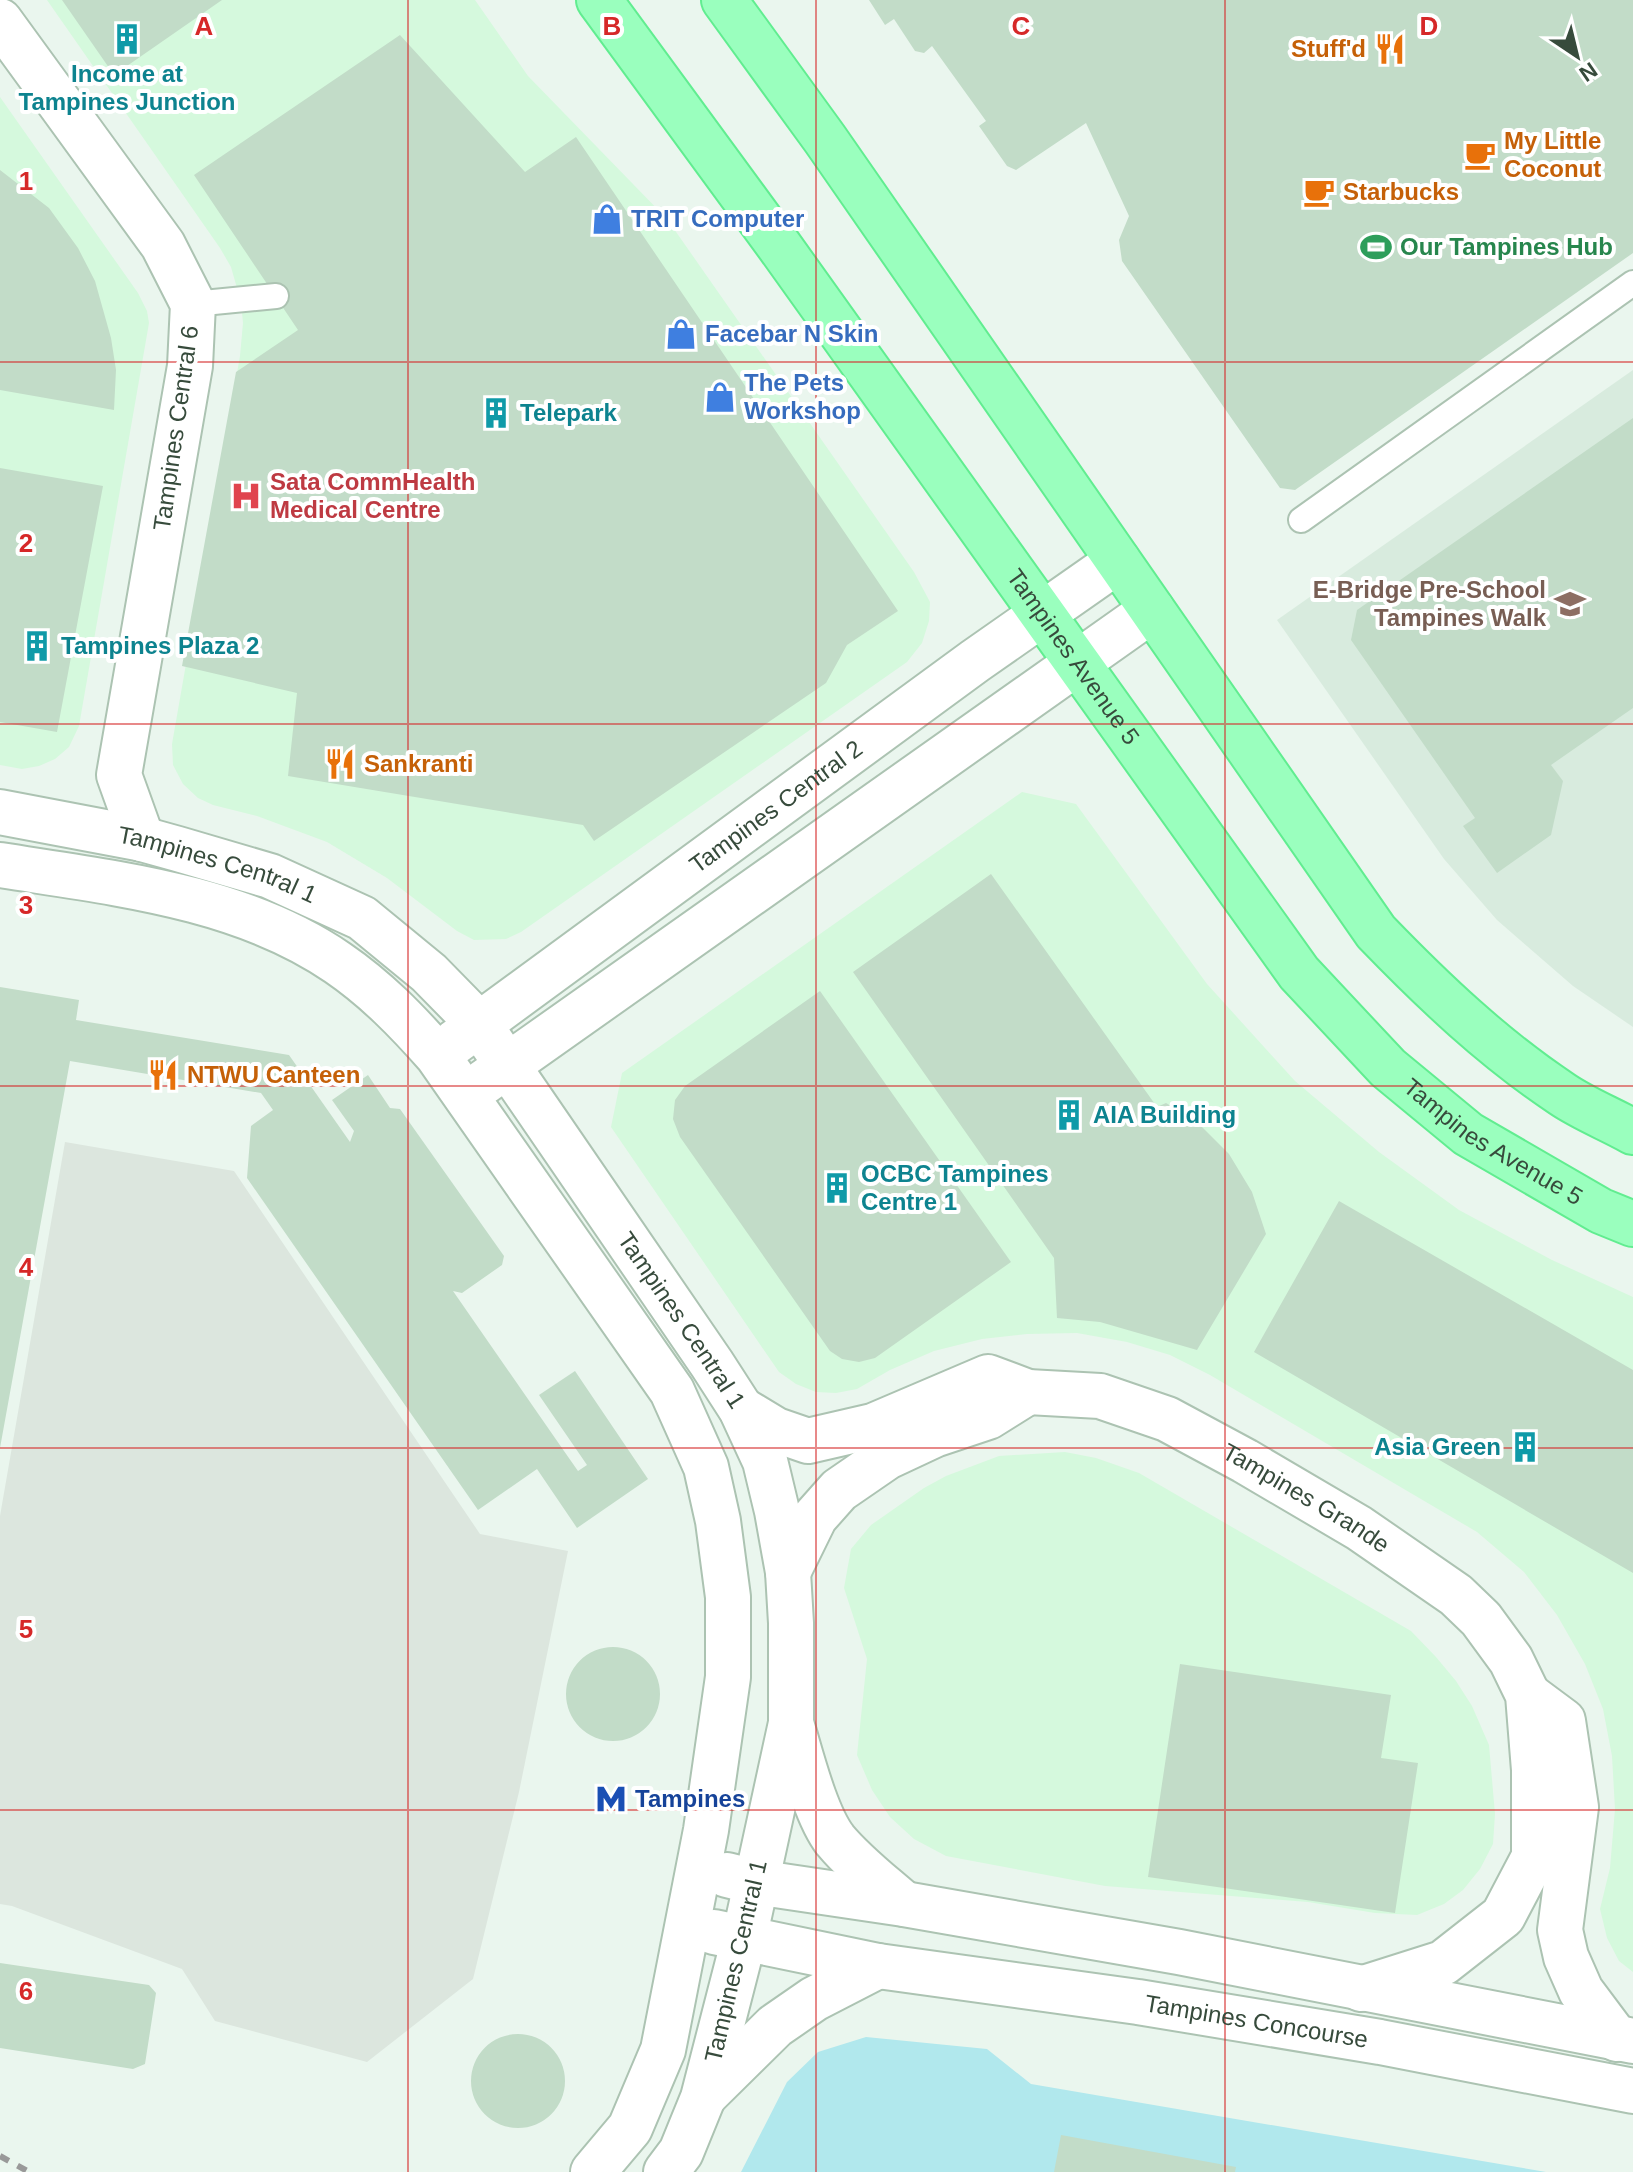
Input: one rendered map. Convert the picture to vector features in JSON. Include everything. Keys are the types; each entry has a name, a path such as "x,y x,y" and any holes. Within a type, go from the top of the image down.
{"main road":[{"name":"Tampines Avenue 5","path":"599,0 1299,973 1388,1068 1468,1134 1601,1211 1633,1224"},
{"path":"724,0 825,139 1376,932 1429,987 1490,1042 1564,1096 1633,1132"}],"street":[{"name":"Tampines Central 6","path":"0,21 163,245 193,304 190,366 119,775 142,839"},
{"name":"Tampines Central 2","path":"437,1055 975,661 1118,561"},
{"path":"466,1096 1152,610"},
{"name":"Tampines Central 1","path":"0,812 142,839 270,876 362,918 429,973 479,1024 741,1409 765,1461 788,1572 791,1723 744,1939 703,2098 681,2152 666,2172"},
{"name":"Tampines Central 1","path":"0,865 189,899 272,927 337,963 397,1010 437,1055 672,1391 706,1467 718,1521 728,1597 728,1677 699,1868 663,2050 630,2128 593,2172"},
{"name":"Tampines Grande","path":"741,1409 776,1430 808,1441 873,1426 988,1377 1028,1392 1100,1396 1167,1419 1359,1528 1456,1595 1481,1619 1511,1660 1528,1695 1534,1770 1534,1857 1503,1916 1443,1963 1361,1989"},
{"path":"788,1572 815,1517 839,1490 887,1457 934,1435 988,1417 1028,1392"},
{"name":"Tampines Grande","path":"1528,1695 1563,1721 1576,1807 1560,1930 1566,1957 1581,1991 1625,2040"},
{"path":"791,1723 816,1798 833,1837 861,1867 904,1904"},
{"name":"Tampines Concourse","path":"699,1868 755,1882 904,1904 1179,1952 1625,2040"},
{"name":"Tampines Concourse","path":"688,1926 878,1966 1138,2002 1380,2042 1633,2091"},
{"path":"703,2098 775,2026 814,1999 878,1966"}],"lane":[{"path":"1301,520 1633,283"},
{"path":"193,304 276,296"}],"shaded area":[{"name":"Telepark","path":"47,0 475,0 528,76 667,219 914,572 930,602 929,621 922,643 907,662 521,932 506,939 474,940 457,931 387,878 327,842 198,798 183,784 173,765 172,744 240,356 241,302 231,267 220,248"},
{"path":"0,97 138,293 149,323 79,726 69,747 55,759 22,769 0,765"},
{"path":"1633,370 1633,1027 1573,986 1497,920 1444,859 1277,620"},
{"path":"1022,792 1076,804 1207,984 1295,1081 1379,1152 1459,1210 1552,1260 1633,1297 1633,1972 1619,1961 1607,1938 1600,1909 1610,1868 1615,1809 1612,1756 1603,1709 1585,1664 1557,1615 1524,1572 1477,1532 1210,1375 1170,1355 1127,1342 1077,1333 982,1339 934,1351 890,1370 857,1389 836,1393 816,1392 796,1384 779,1372 611,1127 622,1073"},
{"path":"65,1142 234,1171 480,1534 568,1551 519,1792 473,1979 367,2062 215,2021 182,1969 0,1904 0,1516"},
{"path":"1065,1452 1096,1458 1139,1473 1411,1631 1436,1657 1472,1706 1489,1745 1495,1814 1493,1844 1480,1869 1463,1890 1444,1904 1417,1915 1375,1913 1308,1902 1105,1886 946,1856 914,1839 890,1817 872,1790 857,1755 867,1659 844,1588 851,1549 871,1525 946,1476 999,1456"},
{"path":"866,2037 987,2049 1031,2084 1546,2172 741,2172 787,2082 818,2052"}],"building":[{"name":"Income at Tampines Junction","path":"62,0 222,0 114,75"},
{"name":"Our Tampines Hub","path":"869,0 1633,0 1633,253 1295,490 1280,488 1122,261 1119,240 1129,216 1086,123 1016,170 1007,166 979,126 986,121 932,46 924,53 915,51 894,19 885,25"},
{"name":"Telepark","path":"400,35 525,172 576,137 898,611 847,645 826,683 594,841 583,825 288,776 297,693 182,666 236,372 298,330 194,175"},
{"path":"0,170 49,208 78,248 95,281 111,338 116,370 114,410 0,390"},
{"path":"1633,418 1633,708 1551,765 1563,781 1551,835 1497,873 1463,826 1475,818 1351,640 1357,610"},
{"name":"Tampines Plaza 2","path":"0,468 103,486 57,732 0,722"},
{"name":"AIA Building","path":"991,874 1157,1107 1166,1103 1197,1122 1229,1154 1252,1192 1266,1234 1197,1350 1100,1322 1057,1318 1054,1258 853,972"},
{"path":"0,987 79,1000 76,1020 289,1055 350,1142 354,1131 332,1100 368,1075 390,1108 400,1109 504,1256 502,1265 462,1293 453,1291 578,1471 587,1465 539,1395 575,1371 648,1479 577,1528 537,1469 478,1510 247,1178 251,1126 273,1110 261,1093 70,1061 0,1448"},
{"name":"OCBC Tampines Centre 1","path":"820,991 1011,1262 875,1358 859,1362 842,1359 830,1351 680,1137 673,1119 675,1100 685,1086"},
{"name":"Asia Green","path":"1339,1201 1633,1370 1633,1573 1254,1352"},
{"path":"613,1647 631,1650 646,1661 657,1676 660,1694 657,1712 646,1727 631,1738 613,1741 595,1738 580,1727 569,1712 566,1694 569,1676 580,1661 595,1650"},
{"path":"1180,1664 1391,1695 1381,1758 1418,1763 1395,1913 1148,1877"},
{"path":"0,1963 149,1985 156,1993 145,2064 133,2069 0,2048"},
{"path":"518,2034 536,2038 551,2048 561,2063 565,2081 561,2099 551,2114 536,2124 518,2128 500,2124 485,2114 475,2099 471,2081 475,2063 485,2048 500,2038"},
{"path":"1061,2135 1236,2167 1235,2172 1054,2172"}],"railway":[{"path":"0,2156 29,2172"}],"place":[{"name":"Income at Tampines Junction","path":"127,39"},
{"name":"Stuff'd","path":"1390,49"},
{"name":"My Little Coconut","path":"1480,155"},
{"name":"Starbucks","path":"1319,192"},
{"name":"TRIT Computer","path":"607,219"},
{"name":"Our Tampines Hub","path":"1376,247"},
{"name":"Facebar N Skin","path":"681,334"},
{"name":"The Pets Workshop","path":"720,397"},
{"name":"Telepark","path":"496,413"},
{"name":"Sata CommHealth Medical Centre","path":"246,496"},
{"name":"E-Bridge Pre-School Tampines Walk","path":"1570,604"},
{"name":"Tampines Plaza 2","path":"37,646"},
{"name":"Sankranti","path":"340,764"},
{"name":"NTWU Canteen","path":"163,1075"},
{"name":"AIA Building","path":"1069,1115"},
{"name":"OCBC Tampines Centre 1","path":"837,1188"},
{"name":"Asia Green","path":"1525,1447"},
{"name":"Tampines","path":"611,1799"}]}
